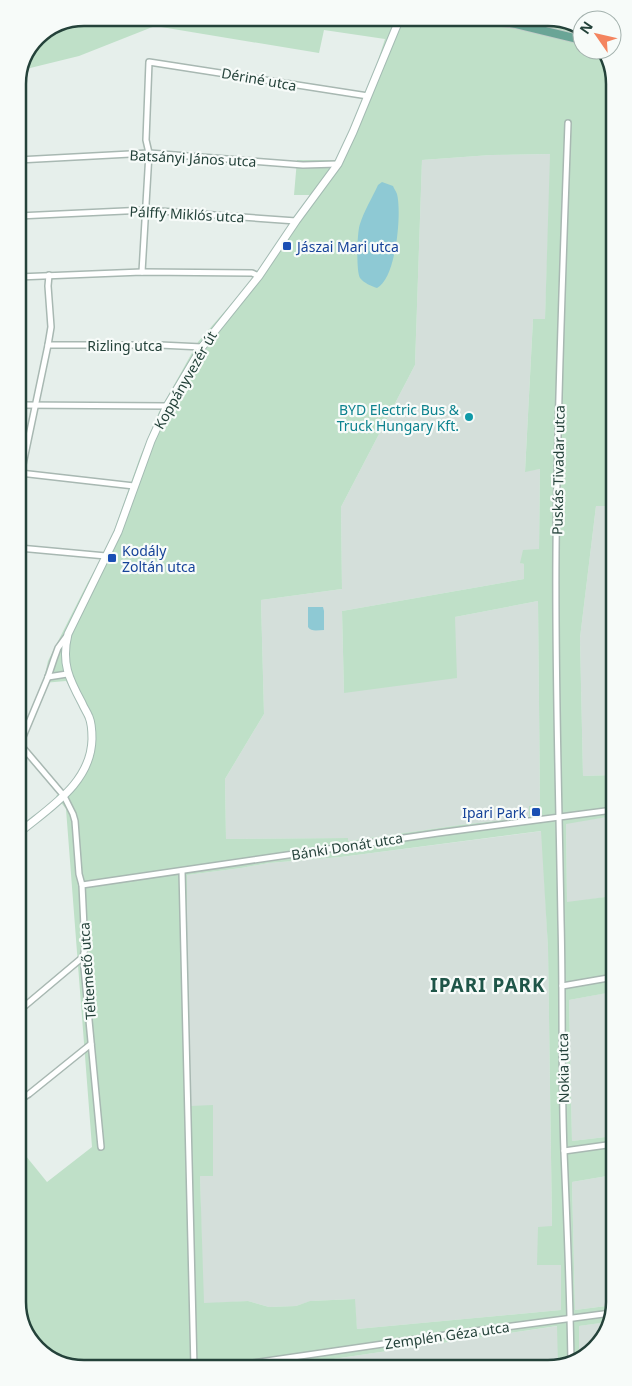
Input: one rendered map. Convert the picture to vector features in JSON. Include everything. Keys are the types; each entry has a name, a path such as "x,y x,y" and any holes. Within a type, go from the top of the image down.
{"main road":[{"path":"524,26 572,38"}],"street":[{"name":"Koppányvezér út","path":"26,827 64,796 85,768 92,746 93,731 90,718 68,674 65,654 68,634 118,532 151,441 167,406 202,346 259,276 296,221 332,174 368,96 397,26"},
{"name":"Dériné utca","path":"149,153 146,140 149,62 368,96"},
{"name":"Puskás Tivadar utca","path":"560,817 556,556 568,123"},
{"name":"Batsányi János utca","path":"26,160 149,153 303,165 338,164"},
{"path":"142,272 149,153"},
{"name":"Pálffy Miklós utca","path":"26,216 146,210 296,221"},
{"path":"26,276 142,272 252,273 259,276"},
{"path":"26,447 51,327 49,275"},
{"name":"Rizling utca","path":"48,345 202,346"},
{"path":"26,405 167,406"},
{"path":"26,474 134,486"},
{"path":"26,549 106,556"},
{"path":"26,729 58,648 68,634"},
{"path":"48,677 68,674"},
{"name":"Téltemető utca","path":"26,750 64,796 75,821 79,874 82,886 84,958 101,1148"},
{"name":"Bánki Donát utca","path":"82,886 438,832 606,811"},
{"name":"Nokia utca","path":"560,817 564,1151 571,1355"},
{"path":"182,871 194,1360"},
{"path":"26,1005 84,958"},
{"path":"562,986 606,978"},
{"path":"26,1096 91,1044"},
{"path":"564,1151 606,1145"},
{"name":"Zemplén Géza utca","path":"274,1360 604,1314"}],"shaded area":[{"path":"551,154 545,320 533,319 525,471 540,469 539,549 521,563 524,564 524,579 342,611 344,693 455,617 538,601 540,805 529,817 348,841 348,838 226,839 225,779 264,714 261,600 342,589 341,507 415,365 422,160 491,155"},
{"path":"596,506 606,506 606,775 583,776 580,638"},
{"path":"606,817 606,897 567,903 566,823"},
{"path":"542,831 548,948 552,1227 538,1228 538,1265 561,1264 561,1310 357,1329 354,1299 311,1301 296,1306 269,1307 248,1301 203,1304 200,1176 212,1175 213,1106 191,1106 187,875 269,863 341,857"},
{"path":"606,993 606,1137 572,1141 569,1000"},
{"path":"606,1176 605,1306 575,1310 572,1182"},
{"path":"602,1323 594,1337 579,1351 578,1326"},
{"path":"558,1326 558,1358 555,1359 326,1360"}],"green space":[{"path":"84,26 155,26 79,56 28,68 38,49 55,34 66,29"},
{"path":"155,26 552,26 572,32 572,60 600,60 603,66 606,84 606,506 596,506 580,638 583,776 606,775 606,817 566,824 567,902 606,897 606,993 569,1000 572,1141 606,1137 606,1176 572,1182 575,1310 605,1306 603,1320 602,1323 579,1326 579,1351 558,1358 557,1326 326,1360 73,1359 49,1348 36,1334 29,1320 26,1302 26,1156 47,1182 92,1147 66,809 56,796 79,775 88,751 89,734 84,713 66,681 43,683 48,661 109,545 140,457 159,412 198,342 252,280 295,216 313,195 294,195 297,160 336,160 347,136 350,135 364,103 385,39 324,30 319,53","holes":["550,154 545,319 533,319 525,472 540,469 539,549 523,550 520,563 524,564 524,579 342,611 344,693 457,678 455,617 538,601 540,805 529,806 529,817 348,841 348,838 226,839 225,779 264,714 261,600 342,589 341,507 415,365 422,160 491,155","541,831 548,948 552,1226 538,1227 537,1265 561,1265 561,1310 357,1329 355,1299 310,1301 296,1306 269,1307 248,1301 204,1303 200,1176 213,1176 213,1105 191,1106 187,875 269,863 341,857"]}],"water":[{"path":"382,182 393,186 397,194 399,215 393,259 384,282 377,288 360,278 358,243 362,219 378,185"},
{"path":"308,607 323,607 324,630 309,629"}],"place":[{"name":"Jászai Mari utca","path":"287,246"},
{"name":"BYD Electric Bus & Truck Hungary Kft.","path":"469,417"},
{"name":"Kodály Zoltán utca","path":"112,558"},
{"name":"Ipari Park","path":"536,812"}],"district":[{"name":"IPARI PARK","path":"488,985"}]}
